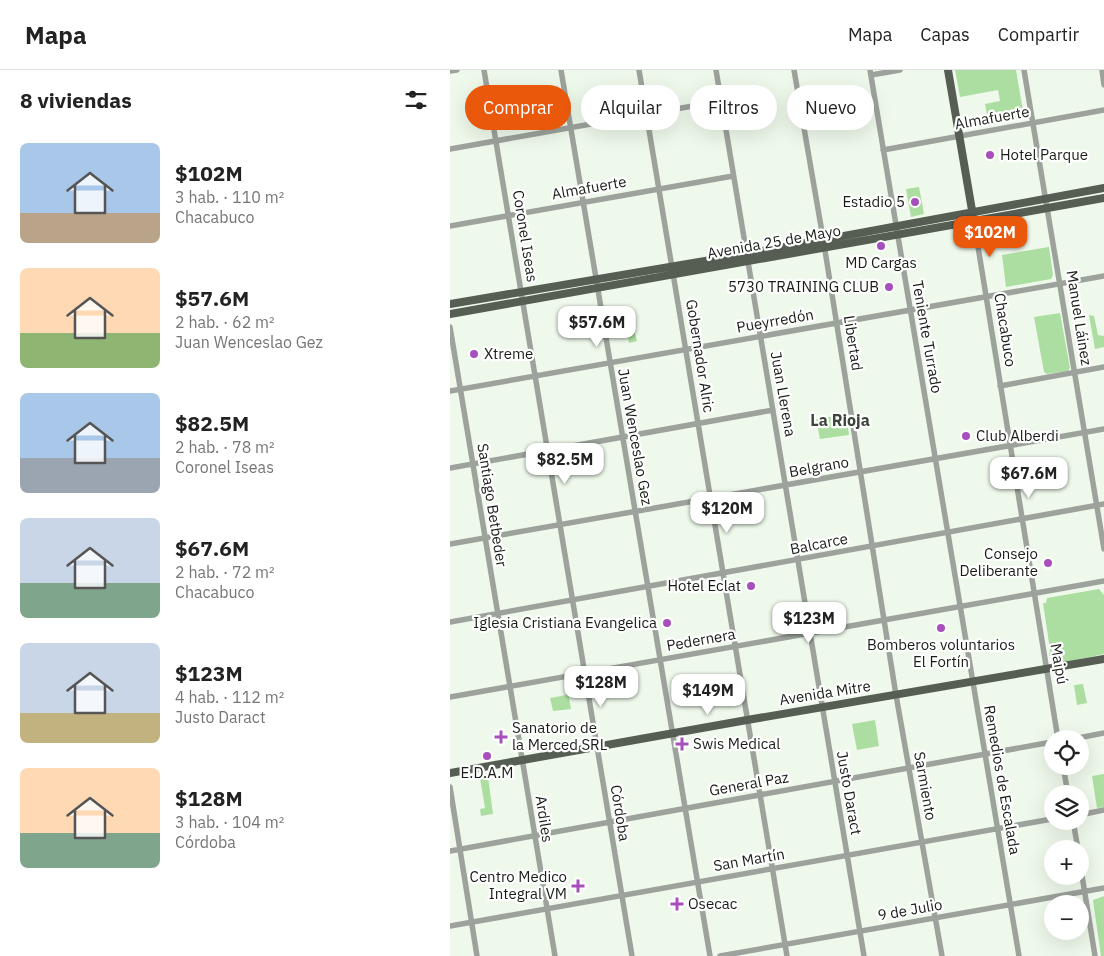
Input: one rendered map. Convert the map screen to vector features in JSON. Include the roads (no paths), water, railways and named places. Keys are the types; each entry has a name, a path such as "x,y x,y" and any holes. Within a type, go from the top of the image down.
{"main road":[{"name":"Chacabuco","path":"948,70 974,222"},
{"name":"Avenida 25 de Mayo","path":"450,314 673,274 823,238 1104,188"},
{"name":"Avenida 25 de Mayo","path":"450,304 672,266 824,247 1104,198"},
{"name":"Avenida Mitre","path":"450,773 1104,659"}],"street":[{"path":"450,71 457,70"},
{"name":"Coronel Iseas","path":"484,70 586,673"},
{"name":"Juan Wenceslao Gez","path":"561,70 564,85"},
{"name":"Gobernador Alric","path":"639,70 642,85"},
{"name":"Juan Llerena","path":"716,70 718,85"},
{"name":"Libertad","path":"794,70 885,620"},
{"path":"870,72 900,70"},
{"path":"1024,70 1046,199"},
{"path":"1102,70 1104,85"},
{"name":"Teniente Turrado","path":"870,72 960,607"},
{"name":"Almafuerte","path":"883,150 1104,110"},
{"path":"571,128 581,126"},
{"name":"Juan Wenceslao Gez","path":"571,128 710,956"},
{"path":"450,149 559,130"},
{"name":"Gobernador Alric","path":"650,130 787,956"},
{"name":"Juan Llerena","path":"726,130 810,634"},
{"name":"Almafuerte","path":"450,226 733,176"},
{"name":"Manuel Láinez","path":"1046,199 1104,548"},
{"name":"Chacabuco","path":"974,222 1034,594"},
{"name":"Pueyrredón","path":"450,391 1104,276"},
{"name":"Santiago Betbeder","path":"450,327 510,687"},
{"path":"1000,386 1104,367"},
{"path":"450,468 773,410"},
{"name":"Belgrano","path":"450,544 1104,429"},
{"name":"Balcarce","path":"450,622 798,561 1104,504"},
{"name":"Pedernera","path":"450,697 1104,581"},
{"name":"Maipú","path":"1034,594 1057,730"},
{"name":"Remedios de Escalada","path":"960,607 1019,956"},
{"name":"Sarmiento","path":"885,620 896,695 942,956"},
{"name":"Justo Daract","path":"810,634 864,956"},
{"name":"Córdoba","path":"586,673 620,896 632,956"},
{"name":"Ardiles","path":"510,687 555,956"},
{"path":"1089,736 1104,733"},
{"name":"General Paz","path":"450,851 1044,743"},
{"path":"450,787 477,956"},
{"path":"1089,813 1104,810"},
{"name":"San Martín","path":"450,926 1044,821"},
{"path":"1084,885 1095,956"},
{"name":"9 de Julio","path":"720,956 1104,888"}],"place":[{"name":"Hotel Parque","path":"990,155"},
{"name":"Estadio 5","path":"915,202"},
{"name":"MD Cargas","path":"881,246"},
{"name":"5730 TRAINING CLUB","path":"889,287"},
{"name":"Xtreme","path":"474,354"},
{"name":"Club Alberdi","path":"966,436"},
{"name":"Consejo Deliberante","path":"1048,563"},
{"name":"Hotel Eclat","path":"751,586"},
{"name":"Iglesia Cristiana Evangelica","path":"667,623"},
{"name":"Bomberos voluntarios El Fortín","path":"941,628"},
{"name":"Sanatorio de la Merced SRL","path":"501,737"},
{"name":"Swis Medical","path":"682,744"},
{"name":"E.D.A.M","path":"487,756"},
{"name":"Centro Medico Integral VM","path":"578,886"},
{"name":"Osecac","path":"677,904"}],"district":[{"name":"La Rioja","path":"840,420"}]}
